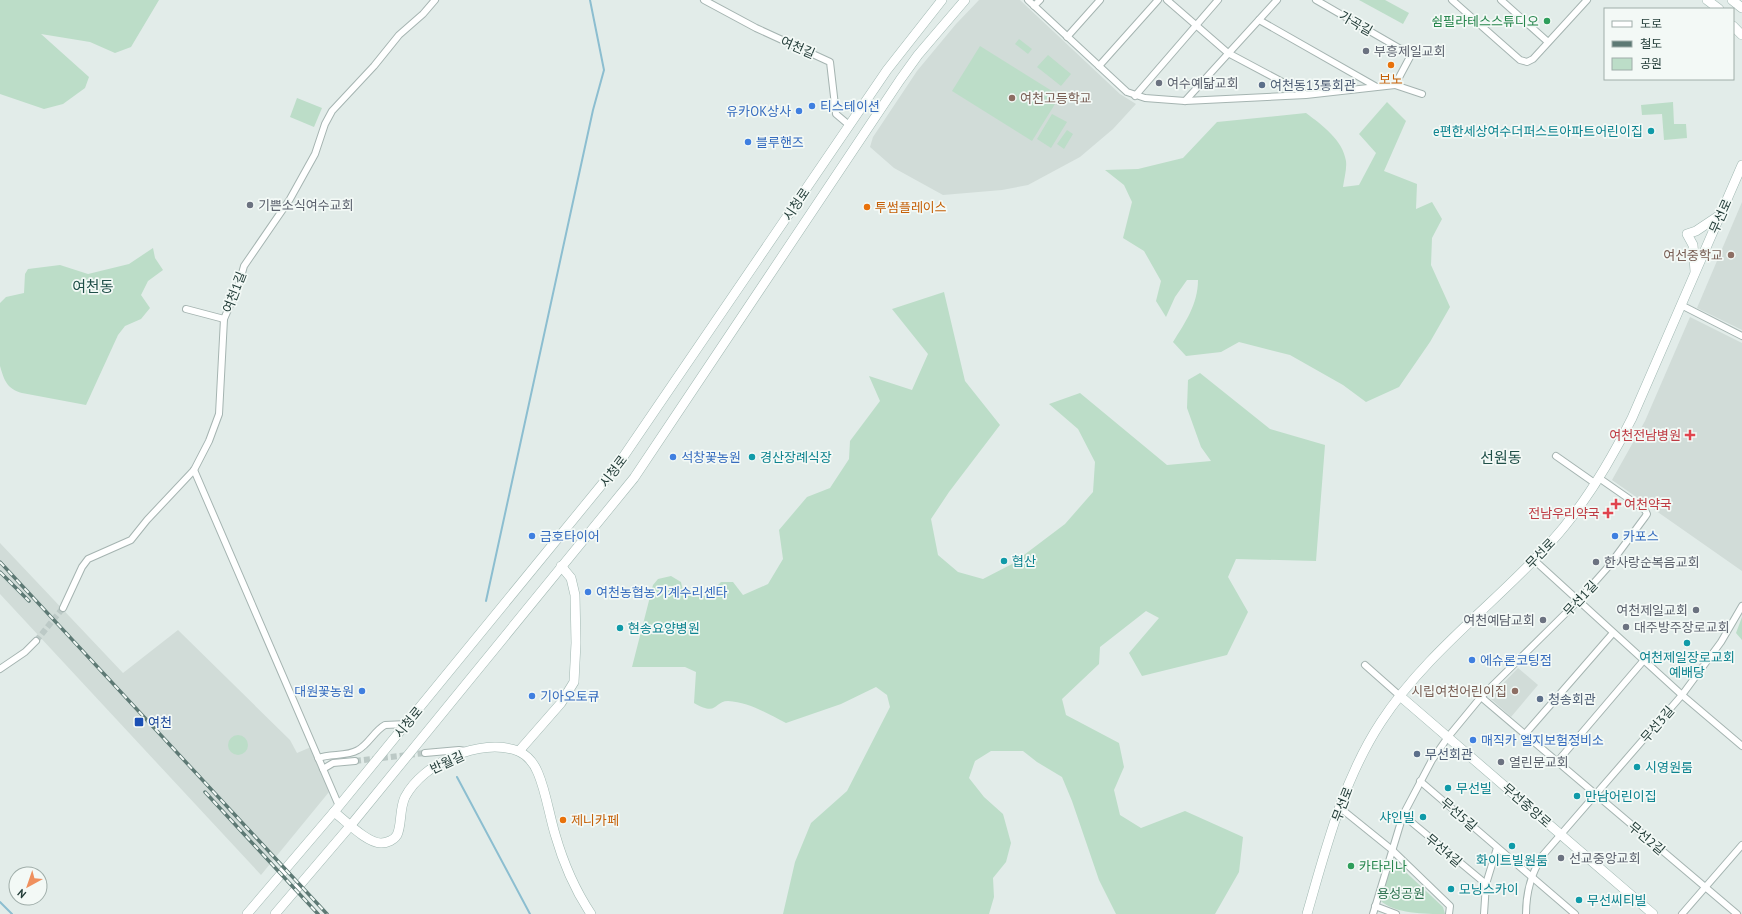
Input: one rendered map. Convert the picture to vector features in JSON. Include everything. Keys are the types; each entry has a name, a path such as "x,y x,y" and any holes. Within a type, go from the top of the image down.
{"street":[{"name":"여천1길","path":"63,608 82,567 88,559 131,540 147,520 194,470 209,441 220,414 224,319 239,284 244,266 290,199 315,154 325,124 332,111 374,66 399,35 423,14 435,0"},
{"name":"여천길","path":"704,0 756,28 830,62 836,114 849,125"},
{"name":"시청로","path":"247,914 407,724 481,628 617,466 896,56 942,0"},
{"name":"시청로","path":"275,914 351,825 634,478 863,134 918,55 965,0"},
{"path":"1028,0 1098,66 1127,92 1135,96 1158,100 1185,101 1306,95 1395,84 1422,94"},
{"path":"1034,6 1040,0"},
{"path":"1067,37 1100,0"},
{"path":"1098,66 1158,0"},
{"path":"1167,0 1195,26 1228,53 1306,95"},
{"path":"1135,96 1218,0"},
{"path":"1185,101 1276,0"},
{"name":"가곡길","path":"1316,0 1411,55 1395,84"},
{"path":"1452,0 1522,61 1532,60 1587,0"},
{"path":"1501,0 1548,42"},
{"path":"1706,0 1714,8"},
{"path":"1706,0 1718,8"},
{"path":"1732,0 1742,8"},
{"path":"1259,20 1375,86"},
{"path":"1734,21 1742,27"},
{"path":"1734,27 1742,35"},
{"path":"849,125 863,134"},
{"name":"무선로","path":"1307,914 1339,807 1373,735 1400,696 1456,636 1534,560 1568,522 1597,481 1632,418 1742,165"},
{"path":"1695,272 1693,245 1687,234 1696,231 1721,214"},
{"path":"1681,305 1742,336"},
{"path":"186,309 224,319"},
{"path":"1556,456 1597,481"},
{"path":"194,470 323,769 336,809"},
{"name":"무선1길","path":"1448,737 1481,697 1578,602 1612,561 1647,514 1645,510 1624,493 1597,481"},
{"path":"1534,560 1682,696 1742,746"},
{"path":"533,763 519,751 572,689 574,682 576,643 573,583 568,573 561,566"},
{"name":"무선3길","path":"1526,914 1526,901 1531,876 1543,855 1682,696 1721,642 1742,606"},
{"path":"1525,734 1613,633"},
{"path":"0,669 25,652 36,641"},
{"path":"1557,762 1644,660"},
{"path":"1365,665 1400,696"},
{"name":"무선중앙로","path":"1400,696 1653,914"},
{"name":"무선2길","path":"1481,697 1737,914"},
{"path":"318,758 326,755 352,753 363,746 385,725 407,724"},
{"path":"534,735 530,746 533,763 540,780 562,856 580,897 591,914"},
{"path":"1373,914 1391,849 1403,815 1420,781 1448,737"},
{"name":"반월길","path":"336,809 368,840 381,843 393,839 399,830 402,804 419,778 438,763 468,752 491,747 519,751"},
{"path":"426,753 459,750 468,752"},
{"path":"323,769 332,763 355,761"},
{"name":"무선5길","path":"1420,781 1531,876 1567,911 1575,914"},
{"path":"1339,807 1391,849 1450,906 1449,914"},
{"name":"무선4길","path":"1403,815 1486,884"},
{"path":"1682,914 1742,845"},
{"path":"1484,914 1486,884 1498,848"},
{"path":"1375,906 1396,914"}],"shaded area":[{"name":"여천고등학교","path":"979,0 1020,0 1120,94 1136,104 1113,129 1080,157 1028,185 1002,190 943,195 894,168 870,147 873,137 917,71 956,24"},
{"name":"여선중학교","path":"1742,202 1742,330 1697,308"},
{"name":"여천전남병원","path":"1690,317 1742,343 1742,571 1612,480 1645,421"},
{"path":"0,543 123,673 178,630 290,740 297,753 311,747 329,792 261,875 0,594"},
{"name":"시립여천어린이집","path":"1518,668 1538,685 1511,717 1491,699 1491,696"}],"green space":[{"path":"0,0 159,0 131,47 115,53 90,42 41,34 89,77 85,88 63,104 44,109 0,94"},
{"path":"1359,0 1385,0 1409,13 1403,24"},
{"path":"1019,39 1032,49 1028,54 1015,44"},
{"path":"980,46 1060,96 1032,141 952,91"},
{"path":"1048,55 1071,74 1061,86 1037,67"},
{"path":"297,98 322,108 314,127 290,117"},
{"path":"1387,102 1406,121 1384,171 1417,184 1416,209 1432,202 1442,219 1432,238 1431,265 1450,307 1430,342 1399,387 1366,402 1343,385 1290,355 1239,342 1221,352 1186,356 1173,342 1190,313 1196,297 1198,280 1187,280 1175,297 1166,317 1156,301 1161,281 1144,251 1123,238 1132,202 1124,185 1105,170 1138,169 1183,158 1217,122 1306,113 1331,134 1341,146 1346,161 1343,187 1359,185 1376,153 1359,134"},
{"path":"1673,102 1674,124 1686,124 1687,138 1664,140 1662,114 1642,115 1641,105"},
{"path":"1052,114 1067,122 1051,148 1037,139"},
{"path":"1067,130 1073,134 1064,149 1057,144"},
{"path":"153,248 155,258 163,270 148,281 141,295 150,308 141,319 125,326 118,335 86,405 22,393 13,389 7,383 0,366 0,303 6,297 24,293 25,274 28,269 60,265 88,274 129,264"},
{"path":"944,292 965,381 1000,425 949,492 931,519 938,555 958,572 983,579 1012,564 1065,524 1093,492 1095,462 1078,429 1049,404 1080,393 1167,465 1211,461 1201,447 1187,408 1188,380 1200,373 1270,429 1325,445 1316,561 1236,559 1228,577 1248,612 1227,655 1142,676 1129,653 1159,618 1146,611 1100,647 1099,664 1062,699 1066,715 1119,743 1124,767 1114,790 1120,815 1141,828 1185,811 1243,837 1239,872 1215,914 1116,914 1099,880 1072,801 1062,777 1037,762 1023,751 991,751 975,761 969,778 984,797 1003,814 1011,843 1006,862 993,878 994,897 989,914 783,914 795,862 811,823 847,791 890,707 887,695 876,687 841,704 786,723 758,709 736,702 728,701 720,703 712,709 707,709 694,703 696,672 685,667 632,667 653,585 658,579 671,576 681,582 684,596 707,596 721,582 733,582 743,595 768,584 783,559 779,530 807,497 830,488 849,459 850,441 880,401 869,376 912,390 928,354 892,309"},
{"path":"1742,617 1742,640 1736,633"},
{"path":"238,735 245,738 248,745 245,752 238,755 231,752 228,745 231,738"},
{"name":"용성공원","path":"1395,862 1443,907 1445,914 1401,911 1386,905 1380,900 1390,864"}],"waterway":[{"path":"486,601 593,110 604,70 590,0"},
{"path":"457,777 530,914"},
{"path":"0,902 12,914"}],"tunnel":[{"path":"36,641 63,608"},
{"path":"355,761 425,753"}],"railway":[{"path":"0,562 327,914"},
{"path":"0,572 29,601"},
{"path":"205,792 318,914"}],"place":[{"name":"쉼필라테스스튜디오","path":"1547,21"},
{"name":"부흥제일교회","path":"1366,51"},
{"name":"보노","path":"1391,65"},
{"name":"여수예닮교회","path":"1159,83"},
{"name":"여천동13통회관","path":"1262,85"},
{"name":"여천고등학교","path":"1012,98"},
{"name":"티스테이션","path":"812,106"},
{"name":"유카OK상사","path":"799,111"},
{"name":"e편한세상여수더퍼스트아파트어린이집","path":"1651,131"},
{"name":"블루핸즈","path":"748,142"},
{"name":"기쁜소식여수교회","path":"250,205"},
{"name":"투썸플레이스","path":"867,207"},
{"name":"여선중학교","path":"1731,255"},
{"name":"여천전남병원","path":"1690,435"},
{"name":"석창꽃농원","path":"673,457"},
{"name":"경산장례식장","path":"752,457"},
{"name":"여천약국","path":"1616,504"},
{"name":"전남우리약국","path":"1608,513"},
{"name":"금호타이어","path":"532,536"},
{"name":"카포스","path":"1615,536"},
{"name":"협산","path":"1004,561"},
{"name":"한사랑순복음교회","path":"1596,562"},
{"name":"여천농협농기계수리센타","path":"588,592"},
{"name":"여천제일교회","path":"1696,610"},
{"name":"여천예담교회","path":"1543,620"},
{"name":"대주방주장로교회","path":"1626,627"},
{"name":"현송요양병원","path":"620,628"},
{"name":"여천제일장로교회 예배당","path":"1687,643"},
{"name":"에슈론코팅점","path":"1472,660"},
{"name":"대원꽃농원","path":"362,691"},
{"name":"시립여천어린이집","path":"1515,691"},
{"name":"기아오토큐","path":"532,696"},
{"name":"청송회관","path":"1540,699"},
{"name":"여천","path":"139,722"},
{"name":"매직카 엘지보험정비소","path":"1473,740"},
{"name":"무선회관","path":"1417,754"},
{"name":"열린문교회","path":"1501,762"},
{"name":"시영원룸","path":"1637,767"},
{"name":"무선빌","path":"1448,788"},
{"name":"만남어린이집","path":"1577,796"},
{"name":"샤인빌","path":"1423,817"},
{"name":"제니카페","path":"563,820"},
{"name":"화이트빌원룸","path":"1512,846"},
{"name":"선교중앙교회","path":"1561,858"},
{"name":"카타리나","path":"1351,866"},
{"name":"모닝스카이","path":"1451,889"},
{"name":"무선씨티빌","path":"1579,900"}],"district":[{"name":"여천동","path":"93,287"},
{"name":"선원동","path":"1501,458"}]}
